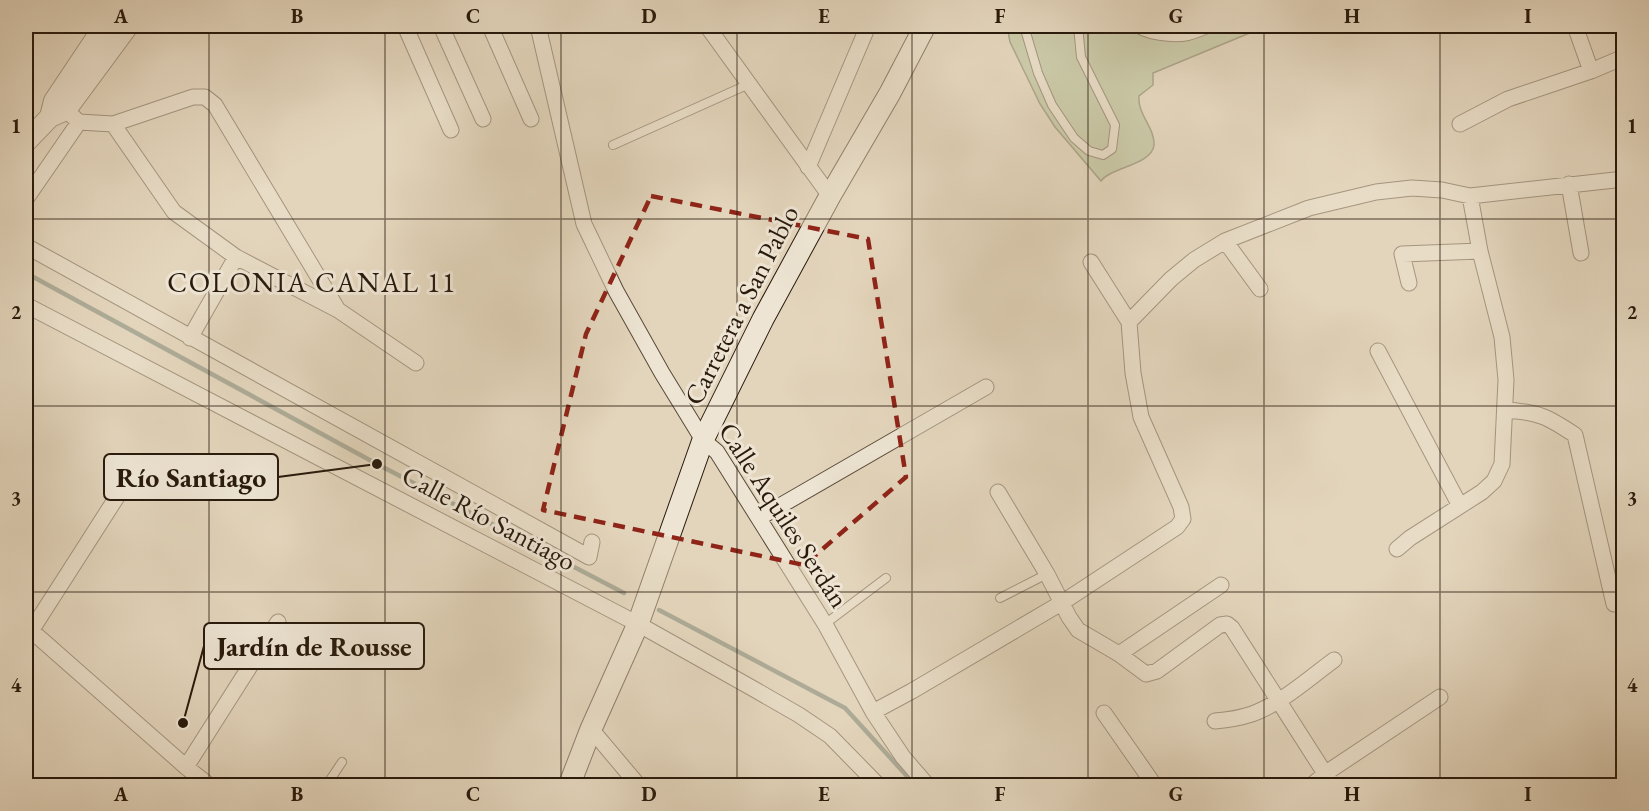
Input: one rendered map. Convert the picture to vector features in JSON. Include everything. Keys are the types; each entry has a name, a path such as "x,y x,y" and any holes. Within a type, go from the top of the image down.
{"main road":[{"name":"Carretera a San Pablo","path":"569,786 591,729 638,624 703,440 764,319 925,26"}],"street":[{"path":"26,199 63,112 104,26"},
{"path":"26,142 63,112 128,26"},
{"path":"405,26 451,130"},
{"path":"441,26 483,119"},
{"path":"490,26 531,119"},
{"name":"Calle Aquiles Serdán","path":"538,26 584,224 616,291 703,440 717,453 825,624 873,712 903,757 927,786"},
{"path":"707,26 830,196"},
{"path":"808,167 868,26"},
{"path":"1575,26 1590,71"},
{"path":"1460,124 1508,99 1590,71 1623,57"},
{"path":"63,112 113,124 193,97 204,97 215,105 338,310"},
{"path":"113,124 174,212 236,257 338,310 416,363"},
{"path":"1129,322 1171,279 1194,260 1226,241 1309,208 1377,192 1412,188 1442,190 1470,196 1623,179"},
{"path":"1569,184 1581,253"},
{"path":"1397,549 1410,538 1482,492 1494,481 1502,464 1506,380 1502,337 1480,251 1470,196"},
{"path":"1226,241 1260,289"},
{"path":"26,246 589,557 592,542"},
{"path":"1409,283 1402,254 1480,251"},
{"path":"190,338 236,257"},
{"path":"873,712 1063,602 1177,526 1183,519 1181,507 1141,417 1133,373 1129,322 1091,262"},
{"name":"Calle Río Santiago","path":"26,305 638,624 799,715 830,736 879,786"},
{"path":"1378,351 1460,506"},
{"path":"759,518 986,387"},
{"path":"1505,410 1527,411 1548,417 1575,435 1614,604"},
{"path":"129,478 28,628 210,786"},
{"path":"998,492 1078,630 1119,654 1146,674 1151,674 1220,625 1227,624 1232,628 1330,779"},
{"path":"1119,654 1221,585"},
{"path":"186,767 278,622"},
{"path":"1215,722 1253,714 1279,701 1334,660"},
{"path":"1311,786 1330,779 1440,697"},
{"path":"1104,713 1155,786"},
{"path":"591,729 639,786"}],"lane":[{"path":"1024,26 1038,73 1052,105 1074,138 1089,152 1102,155 1112,149 1115,125 1081,57 1078,26"},
{"path":"1134,26 1157,36 1188,36 1215,26"},
{"path":"614,145 749,84"},
{"path":"1000,598 1047,574"},
{"path":"825,624 886,578"},
{"path":"326,786 342,762"}],"highlighted area":[{"path":"651,196 868,239 906,477 804,565 543,510 586,334"}],"green space":[{"path":"1007,26 1249,26 1252,32 1153,73 1153,85 1139,96 1141,109 1154,139 1152,152 1139,161 1113,172 1101,181 1055,127 1040,104 1010,42"}],"waterway":[{"path":"26,273 377,464 624,593"},
{"path":"659,610 845,708 916,786"}],"place":[{"name":"Río Santiago","path":"377,464"},
{"name":"Jardín de Rousse","path":"183,723"}],"district":[{"name":"COLONIA CANAL 11","path":"312,282"}]}
